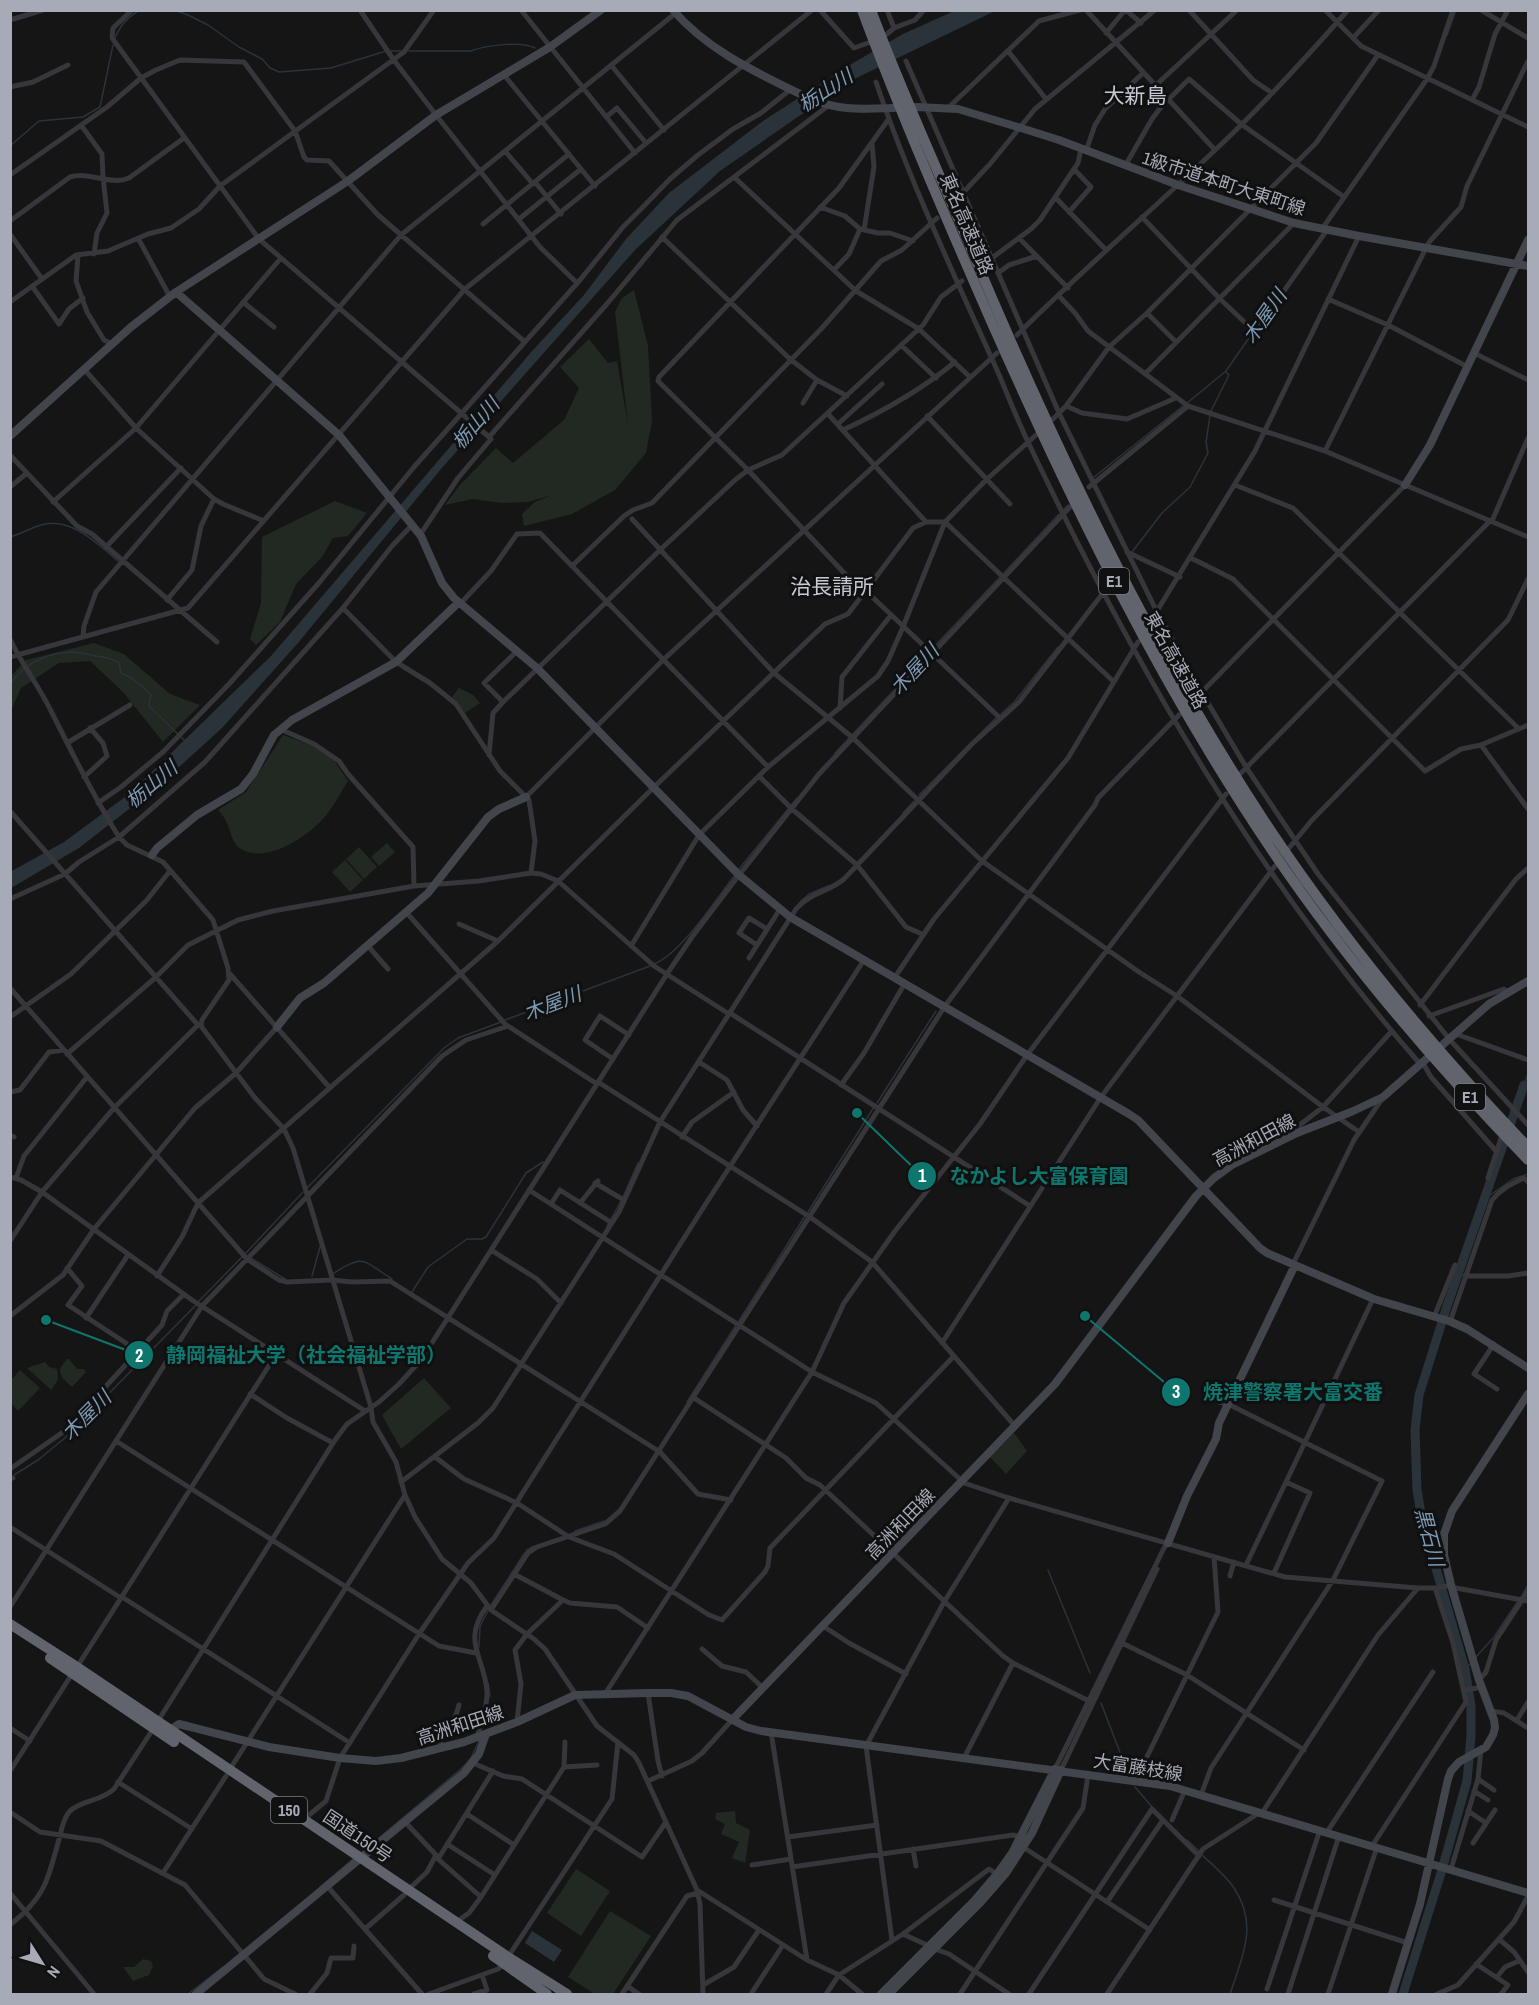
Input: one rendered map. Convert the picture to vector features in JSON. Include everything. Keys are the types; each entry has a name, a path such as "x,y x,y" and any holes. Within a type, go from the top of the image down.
{"highway":[{"name":"東名高速道路","path":"862,10 878,40 1052,433 1105,542 1165,656 1211,736 1298,870 1428,1044 1514,1139 1528,1147"},
{"name":"東名高速道路","path":"872,10 878,40"},
{"name":"東名高速道路","path":"1428,1044 1445,1056 1505,1122 1528,1160"},
{"name":"国道150号","path":"10,1624 155,1725 506,1960 567,1995"},
{"name":"国道150号","path":"10,1632 75,1670"},
{"name":"国道150号","path":"155,1725 170,1730 228,1773 303,1820 359,1861"},
{"name":"国道150号","path":"406,1892 455,1922 506,1960 547,1995"}],"street":[{"path":"10,20 43,10"},
{"path":"132,10 113,28 112,38 259,239 489,437"},
{"path":"360,10 393,59 540,247 577,283"},
{"path":"10,302 78,255 108,251 138,238 171,228 199,209 220,186 404,52 434,10"},
{"path":"521,10 635,153"},
{"path":"10,436 112,344 173,295 348,182 436,115 550,47 601,10"},
{"path":"10,657 181,611 194,604 465,289 812,10"},
{"path":"820,10 854,48 878,40 894,28 915,20 924,10"},
{"path":"887,10 894,28"},
{"path":"948,108 1039,21 1080,10"},
{"path":"1086,10 1215,150"},
{"path":"1106,33 1126,10 1141,23"},
{"path":"957,199 1021,128 1035,109 1155,10"},
{"path":"1189,10 1253,80 1272,93"},
{"path":"1155,86 1237,10"},
{"path":"1325,10 1361,46 1528,127"},
{"path":"1019,333 1215,150 1272,93 1348,10"},
{"path":"1353,38 1379,10"},
{"path":"1142,217 1254,331 1427,79 1434,66 1453,10"},
{"path":"1481,10 1528,38"},
{"path":"1472,100 1479,87 1491,46 1508,10"},
{"path":"83,636 84,626 96,592 401,235 676,11 697,36 792,90 827,106 853,110 889,109"},
{"path":"1008,51 1046,99"},
{"path":"1053,419 1066,406 1109,347 1147,313 1322,135 1378,55"},
{"path":"10,175 107,107 141,78 156,70 180,60 244,62 295,131 307,160 329,161 378,215 525,342"},
{"path":"906,61 963,192 990,261 998,273 1019,333 1059,413 1090,483 1202,693 1246,767 1318,874 1429,1016 1528,1125"},
{"path":"1325,451 1430,241 1461,207 1463,196 1528,61"},
{"path":"10,87 33,82 68,65"},
{"path":"612,65 664,130"},
{"path":"990,261 1040,220 1078,163 1105,109 1143,73"},
{"path":"504,75 595,186"},
{"path":"1125,166 1152,119 1189,79 1241,124 1344,197"},
{"path":"876,82 889,109 888,120 1028,441 1103,593 1173,721 1270,873 1358,992 1496,1151"},
{"path":"99,804 163,752 208,707 296,610 388,496 577,283 623,227 670,179 733,129 761,113 792,90"},
{"path":"420,535 458,477 491,439 489,437 606,305 677,220 827,106"},
{"name":"1級市道本町大東町線","path":"916,107 948,108 1021,128 1178,185 1294,223 1528,266"},
{"path":"606,117 617,108 646,143"},
{"path":"888,120 838,188 659,377 658,381 748,470 844,573 1000,718"},
{"path":"81,125 102,154 107,213 97,232 94,254"},
{"path":"10,221 70,177 79,174 122,181 184,138"},
{"path":"834,270 849,254 862,229 874,167 872,141"},
{"path":"505,151 561,214"},
{"path":"483,224 569,154"},
{"path":"519,219 581,169"},
{"path":"1069,212 1091,188 1074,169"},
{"path":"734,177 856,291 919,329 970,376"},
{"path":"1055,197 1106,250"},
{"path":"820,207 845,216 862,229 878,234 890,233 913,241"},
{"path":"572,566 624,516 652,503 856,291 881,261 913,241 937,218"},
{"path":"1145,374 1294,223"},
{"path":"10,234 42,279"},
{"path":"1152,619 1235,485 1264,432 1359,236"},
{"path":"662,237 790,358 817,380 847,396"},
{"path":"138,238 173,295 219,331 339,435 413,524 429,550 442,583 459,603 537,669 737,873 780,909 790,917 1138,1120 1260,1248 1373,1299 1467,1329 1494,1344 1528,1368"},
{"path":"1019,238 1068,288"},
{"path":"1196,698 1405,485 1430,445 1528,240"},
{"path":"78,255 76,281 87,312 104,340 112,344"},
{"path":"998,273 1009,265 1037,256"},
{"path":"53,502 136,428 281,258"},
{"path":"489,755 494,713 503,702 661,549 748,470 782,455 828,414 927,321 941,297 959,282"},
{"path":"32,286 59,324 69,309 83,297"},
{"path":"1059,296 1088,331 1186,405 1325,451 1528,537"},
{"path":"1328,299 1388,326 1468,367"},
{"path":"243,302 273,327"},
{"path":"1147,313 1176,342"},
{"path":"901,345 936,378"},
{"path":"10,1316 52,1285 67,1268 94,1229 195,1108 236,1073 300,998 324,983 406,912 435,885 488,818 499,809 526,797 663,660 997,353"},
{"path":"1474,353 1528,380"},
{"path":"843,430 896,405 955,362"},
{"path":"84,369 136,428 214,499 264,521"},
{"path":"803,403 817,380"},
{"path":"838,424 882,384"},
{"path":"1066,406 1082,413 1127,419 1176,398"},
{"path":"1090,483 1186,405"},
{"path":"828,414 926,522"},
{"path":"927,416 1010,504"},
{"path":"631,946 699,835 768,768 878,676 888,661 903,627 945,522 986,480 1036,435"},
{"path":"1241,774 1491,521 1528,438"},
{"path":"10,455 77,526 92,534 216,642"},
{"path":"106,547 181,468"},
{"path":"10,487 27,473"},
{"path":"1235,485 1293,508 1519,729"},
{"path":"167,600 192,570 201,526 214,499"},
{"path":"10,1925 26,1912 43,1891 49,1878 62,1825 69,1812 108,1794 118,1782 333,1443 347,1424 379,1402 414,1369 667,974 737,873 790,807 852,737 1062,511 1070,507"},
{"path":"632,519 774,673 852,737 982,861 1177,996 1359,1132"},
{"path":"158,1276 183,1237 198,1203 498,941 653,788 825,624 848,614 913,528 926,522 945,522 1114,682"},
{"path":"10,899 63,873 118,836 205,762 343,608 392,546 413,524"},
{"path":"152,855 157,848 197,815 242,789 253,774 269,743 291,720 396,662 491,572 517,534 540,533 768,768"},
{"path":"1127,552 1179,577"},
{"path":"1191,558 1233,579 1425,771 1461,749 1481,745 1528,725"},
{"path":"1289,848 1312,820 1508,620 1528,579"},
{"path":"401,1482 487,1416 610,1222 659,1122 790,917 802,902 839,884 972,744 1019,702 1103,593"},
{"path":"343,608 396,662 430,683 456,704 500,771 529,800 535,841 531,873"},
{"path":"840,708 842,677 891,615"},
{"path":"10,639 21,662 50,708 84,777 118,836 127,845 163,862 213,920 230,974 330,1088"},
{"path":"895,977 922,934 1068,758 1138,642"},
{"path":"503,702 484,683 517,651"},
{"path":"67,743 130,705"},
{"path":"477,1737 487,1694 476,1653 478,1620 528,1553 537,1547 569,1537 612,1519 620,1511 945,1006 1098,798 1179,715"},
{"path":"84,777 107,756 103,743 90,728"},
{"path":"280,729 314,744 339,760 348,774 413,847 414,886"},
{"path":"1481,745 1528,809"},
{"path":"759,776 790,807 857,865 906,927 922,934"},
{"path":"605,1694 812,1372 844,1303 872,1262 980,1124 1027,1055 1223,797"},
{"path":"10,811 155,978 200,1024 255,1098 284,1129 293,1148 304,1184 368,1409 396,1462 405,1495 415,1517 442,1559 471,1583 489,1608 545,1649 597,1726 634,1755 697,1891 703,1990"},
{"path":"942,1342 1101,1097 1275,866"},
{"path":"1420,1005 1516,879 1528,868"},
{"path":"10,1017 70,974 146,901 170,871"},
{"path":"10,1092 20,1090 49,1052 65,1052 155,978 188,945 238,920 273,911 414,886 479,881 531,873 541,874 558,881 654,966 1030,1206"},
{"path":"748,958 780,909"},
{"path":"406,912 507,1025 810,1218 872,1262 1015,1426"},
{"path":"757,945 739,933 749,918 767,930"},
{"path":"459,924 498,941"},
{"path":"368,946 388,969"},
{"path":"303,1820 326,1801 340,1758 419,1634 468,1563 494,1538 864,960"},
{"path":"10,1241 42,1192 114,1108 200,1024 228,984 230,974"},
{"name":"高洲和田線","path":"170,1730 179,1724 269,1747 340,1758 388,1760 486,1734 575,1695 671,1693 688,1696 732,1720 1067,1370 1203,1188 1233,1165 1282,1140 1383,1097 1489,1004 1528,981"},
{"path":"841,1085 864,1053 904,983"},
{"path":"10,988 157,1155 239,1253 247,1259 279,1280 287,1282 390,1281 660,1452 698,1494 731,1500"},
{"path":"1429,1016 1504,989 1508,992"},
{"path":"614,1059 585,1040 600,1016 629,1035"},
{"path":"10,1607 202,1306 442,1056 466,1040 507,1025"},
{"path":"1282,1140 1323,1107 1391,1032"},
{"path":"1456,1034 1528,1060"},
{"path":"699,1062 727,1080 743,1110 758,1126"},
{"path":"87,1077 24,1156 13,1178 42,1192 192,1300 368,1409"},
{"path":"682,1137 692,1122 734,1092"},
{"path":"889,1995 997,1874 1021,1837 1058,1770 1122,1643 1187,1496 1216,1439 1219,1423 1294,1264 1354,1140 1383,1097"},
{"path":"1488,1178 1512,1108"},
{"path":"1450,1322 1492,1200 1499,1191 1509,1185 1524,1178 1528,1182"},
{"path":"580,1203 597,1182 623,1199"},
{"path":"529,1190 812,1372 876,1403 962,1481 1009,1498 1285,1577 1418,1588 1450,1586 1522,1600"},
{"path":"551,1204 560,1190 610,1222"},
{"path":"491,1250 537,1279 560,1302"},
{"path":"86,1318 128,1255"},
{"path":"1436,1318 1455,1265"},
{"path":"67,1268 82,1286 68,1305 138,1351"},
{"path":"1466,1276 1508,1276 1528,1273"},
{"path":"10,1469 66,1430 162,1325 166,1311 184,1294"},
{"path":"1246,1565 1373,1299"},
{"path":"1494,1344 1474,1374 1497,1389"},
{"path":"10,1771 277,1353"},
{"path":"435,1457 464,1479 517,1503 569,1537 614,1554 709,1615 722,1620 765,1572 770,1548 954,1356"},
{"path":"250,1394 287,1418 333,1443"},
{"path":"1392,1995 1432,1864 1451,1771 1466,1758 1481,1750 1493,1735 1494,1720 1479,1685 1450,1586 1443,1546 1447,1522 1528,1394"},
{"path":"694,1398 786,1458 806,1478 826,1490 891,1554 1013,1663 1089,1701"},
{"path":"1201,1794 1211,1768 1333,1580 1382,1481 1228,1404 1219,1402"},
{"path":"116,1441 439,1646 476,1653"},
{"path":"1274,1573 1310,1493 1286,1482"},
{"path":"163,1873 405,1495"},
{"path":"892,1941 866,1746 945,1602 1009,1498"},
{"path":"10,1527 350,1743"},
{"path":"881,1995 992,1890 1023,1847 1089,1701 1168,1543"},
{"path":"1135,1781 1218,1612 1214,1557"},
{"path":"1230,1576 1234,1562"},
{"path":"514,1574 570,1603 616,1607 648,1628"},
{"path":"1107,1995 1200,1854 1261,1813 1378,1635 1418,1588"},
{"path":"1329,1995 1375,1846 1466,1702 1453,1642 1436,1588"},
{"path":"1466,1690 1479,1685 1486,1672 1496,1640 1528,1591"},
{"path":"517,1722 521,1684 515,1650 527,1634 563,1600"},
{"path":"823,1626 906,1674"},
{"path":"1122,1643 1187,1675 1304,1750"},
{"path":"702,1649 722,1666 747,1672 763,1688"},
{"path":"964,1758 1013,1663"},
{"path":"1267,1989 1324,1831 1433,1672"},
{"path":"648,1693 657,1761 662,1776"},
{"path":"1517,1720 1528,1702"},
{"path":"440,1748 444,1731 456,1715 459,1705"},
{"path":"1491,1711 1504,1713 1528,1728"},
{"path":"648,1781 692,1761 732,1720"},
{"name":"大富藤枝線","path":"732,1720 746,1727 771,1732 1058,1770 1185,1790 1528,1894"},
{"path":"10,1728 30,1740"},
{"path":"771,1732 807,1960"},
{"path":"196,1995 359,1861 473,1763 486,1734"},
{"path":"455,1922 469,1913 481,1897 564,1767 565,1742"},
{"path":"431,1994 498,1969 506,1960 612,1799 618,1743"},
{"path":"1450,1869 1478,1779 1481,1750"},
{"path":"473,1763 503,1776 522,1779 642,1857 666,1822"},
{"path":"564,1767 597,1765"},
{"path":"365,1929 427,1872 493,1771"},
{"path":"960,1995 1083,1809 1088,1775"},
{"path":"1478,1779 1494,1790"},
{"path":"118,1782 192,1829"},
{"path":"1172,1820 1185,1790"},
{"path":"1474,1791 1488,1800"},
{"path":"1029,1995 1152,1809 1200,1854"},
{"path":"1473,1843 1495,1810"},
{"path":"1468,1811 1486,1823"},
{"path":"10,1812 40,1832 101,1841 185,1885 264,1979 295,1995"},
{"path":"466,1814 514,1845"},
{"path":"1107,1902 1163,1820"},
{"path":"405,1822 437,1857 481,1897"},
{"path":"788,1837 877,1825"},
{"path":"792,1867 1013,1835 1021,1837"},
{"path":"1288,1995 1339,1836"},
{"path":"447,1844 495,1875"},
{"path":"1023,1847 1150,1930"},
{"path":"913,1849 916,1866"},
{"path":"752,1865 791,1859"},
{"path":"826,1995 839,1975 903,1934 989,1869 997,1874"},
{"path":"327,1886 422,1995"},
{"path":"697,1891 807,1960 839,1975 862,1995"},
{"path":"622,1995 687,1896 697,1891"},
{"path":"10,1893 94,1995"},
{"path":"1437,1995 1458,1985 1500,1940 1514,1922 1528,1894"},
{"path":"1274,1900 1408,1943"},
{"path":"694,1995 734,1967 759,1930"},
{"path":"903,1934 949,1954 1009,1995"},
{"path":"1500,1940 1514,1952 1528,1972"},
{"path":"751,1995 783,1945"},
{"path":"310,1995 327,1973 332,1958 354,1958 354,1946"},
{"path":"1497,1977 1505,1967 1519,1961"},
{"path":"1476,1964 1508,1985 1501,1995"},
{"path":"474,1995 487,1990 482,1975"},
{"path":"627,1986 639,1995"}],"shaded area":[{"path":"634,290 648,346 652,421 646,453 615,490 572,514 524,526 522,514 535,502 552,495 528,502 503,503 472,499 445,505 459,486 496,448 513,463 564,420 579,388 560,367 589,339 608,363 617,361 628,424 615,312 622,298"},
{"path":"335,501 367,513 348,536 333,538 322,557 296,584 280,622 256,645 250,639 261,603 262,537"},
{"path":"94,643 124,654 170,694 200,705 163,742 123,692 90,661 59,663 21,688 11,711 11,676 26,660"},
{"path":"459,688 473,695 480,703 465,713 452,697"},
{"path":"283,735 311,745 334,760 348,781 327,815 306,834 274,851 251,853 241,849 235,843 226,821 218,810 246,792"},
{"path":"387,843 395,852 379,866 371,857"},
{"path":"359,847 377,867 364,879 346,859"},
{"path":"345,860 363,880 350,892 332,872"},
{"path":"67,1359 77,1369 84,1369 86,1372 72,1387 60,1373"},
{"path":"45,1362 49,1367 57,1369 58,1380 51,1390 27,1368"},
{"path":"20,1370 40,1388 18,1411 11,1403 11,1380"},
{"path":"424,1378 451,1408 401,1449 382,1415"},
{"path":"1014,1433 1027,1451 1006,1474 990,1457"},
{"path":"735,1811 736,1823 750,1830 745,1863 732,1858 739,1842 721,1834 725,1824 715,1819 716,1813"},
{"path":"576,1869 610,1891 581,1936 547,1913"},
{"path":"610,1911 651,1936 613,1994 595,1994 568,1977"},
{"path":"143,1959 151,1961 153,1966 149,1975 133,1981 123,1967 134,1967"}],"water":[{"name":"栃山川","path":"954,11 995,11 848,82 720,171 635,250 441,469 298,643 222,728 156,788 79,848 11,888 10,872 64,842 129,794 271,656 533,350 584,295 626,239 669,193 763,121 848,66 903,34"},
{"path":"532,1931 562,1950 554,1962 525,1943"}],"waterway":[{"path":"115,38 125,21 140,10"},
{"path":"174,10 208,25 279,72 331,68 386,51"},
{"name":"木屋川","path":"1447,35 1456,10"},
{"path":"409,51 471,51 513,44 535,48"},
{"path":"10,146 39,121 83,117 100,107 113,45"},
{"path":"391,51 401,51"},
{"name":"木屋川","path":"1187,403 1226,371 1253,332"},
{"path":"1211,411 1229,375 1226,372"},
{"name":"木屋川","path":"1093,478 1183,406"},
{"path":"1132,552 1162,513 1190,487 1208,453 1206,442 1210,416"},
{"name":"木屋川","path":"1063,510 1068,505"},
{"name":"木屋川","path":"1003,574 1059,514"},
{"path":"10,537 41,525 62,524 83,533 118,561"},
{"name":"木屋川","path":"931,650 1000,577"},
{"path":"1001,714 1015,701 1058,647"},
{"path":"10,684 24,669 52,655 72,652 108,658 119,663 121,673 151,695 150,707 185,741"},
{"name":"木屋川","path":"835,753 928,654"},
{"path":"919,795 996,718"},
{"name":"木屋川","path":"739,869 797,798"},
{"path":"903,813 914,801"},
{"name":"木屋川","path":"654,964 686,938 735,875"},
{"path":"801,901 809,894 828,886"},
{"name":"木屋川","path":"505,1020 650,966"},
{"path":"877,1103 936,1011"},
{"name":"木屋川","path":"307,1188 444,1048 458,1038 501,1022"},
{"path":"1524,1085 1528,1074"},
{"name":"黒石川","path":"1403,1994 1467,1781 1471,1736 1471,1706 1465,1669 1422,1520 1417,1490 1415,1430 1419,1395 1447,1306 1524,1085"},
{"path":"808,1212 874,1107"},
{"path":"412,1292 428,1267 467,1239 486,1237 526,1173 543,1162"},
{"path":"623,1197 638,1163"},
{"path":"1486,1198 1513,1179 1528,1174"},
{"name":"木屋川","path":"245,1254 303,1192"},
{"path":"607,1226 621,1201"},
{"path":"739,1321 805,1216"},
{"path":"312,1276 320,1247"},
{"name":"木屋川","path":"199,1301 242,1257"},
{"path":"251,1258 285,1279"},
{"path":"334,1273 358,1261 369,1264 392,1279"},
{"name":"木屋川","path":"14,1475 38,1460 66,1437 196,1305"},
{"path":"687,1402 736,1325"},
{"path":"575,1531 604,1521"},
{"path":"491,1605 527,1550 534,1546"},
{"path":"1048,1570 1090,1673"},
{"path":"1521,1597 1528,1585"},
{"path":"1476,1657 1494,1637 1518,1601"},
{"path":"479,1647 480,1626 489,1609"},
{"name":"黒石川","path":"1465,1669 1470,1664"},
{"path":"488,1683 490,1696"},
{"path":"1101,1703 1128,1773"},
{"path":"361,1853 461,1769 471,1758 480,1739"},
{"path":"1135,1787 1153,1808"},
{"path":"1187,1840 1199,1851"},
{"path":"1202,1855 1234,1888 1246,1915 1246,1941 1230,1994"},
{"path":"320,1887 353,1859"},
{"path":"188,1994 223,1967"}],"place":[{"name":"なかよし大富保育園","path":"857,1113"},
{"name":"焼津警察署大富交番","path":"1085,1316"},
{"name":"静岡福祉大学（社会福祉学部）","path":"46,1320"}],"district":[{"name":"大新島","path":"1135,95"},
{"name":"治長請所","path":"832,586"}]}
